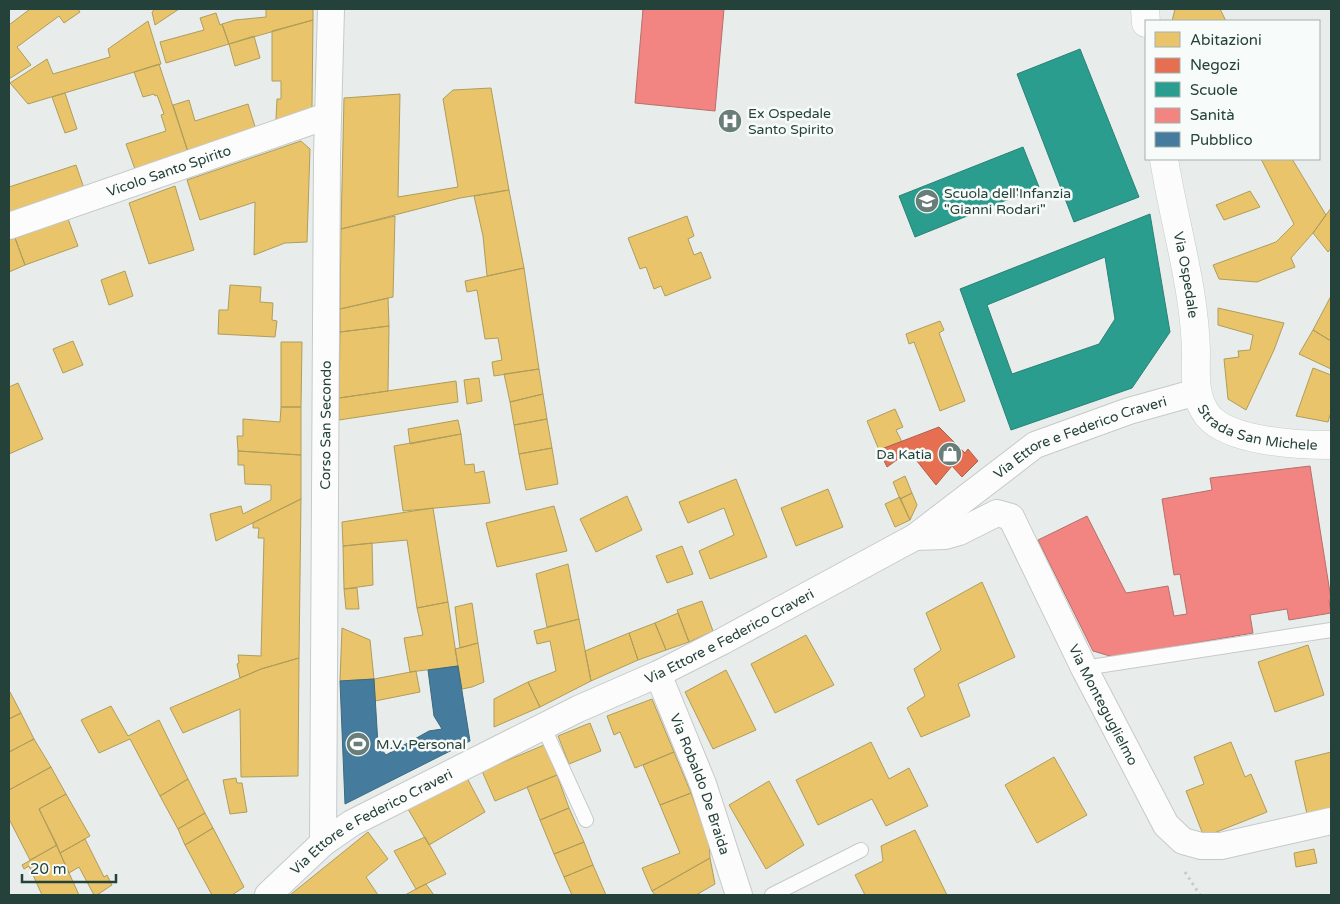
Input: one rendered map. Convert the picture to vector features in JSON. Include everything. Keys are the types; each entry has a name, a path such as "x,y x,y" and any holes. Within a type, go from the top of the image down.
{"street":[{"name":"Corso San Secondo","path":"323,843 328,116 331,9"},
{"name":"Vicolo Santo Spirito","path":"9,226 328,116"},
{"name":"Via Ospedale","path":"1164,160 1171,203 1191,292 1195,331 1197,392"},
{"name":"Via Ettore e Federico Craveri","path":"268,895 323,843 352,823 543,726 658,674 723,641 915,537 1035,445 1129,411 1197,392"},
{"name":"Strada San Michele","path":"1197,392 1202,406 1209,417 1217,423 1246,436 1268,441 1331,445"},
{"name":"Via Monteguglielmo","path":"915,537 945,536 959,532 997,513 1011,517 1084,668 1166,825 1184,841 1202,846 1221,846 1331,820"},
{"name":"Via Robaldo De Braida","path":"658,674 702,784 739,895"}],"lane":[{"path":"1084,668 1331,630"},
{"path":"543,726 586,820"},
{"path":"772,895 861,850"}],"building: Abitazioni":[{"path":"30,9 78,9 80,12 64,23 59,16 17,47 31,65 9,79 9,25"},
{"path":"155,9 179,9 155,25 152,12"},
{"path":"266,9 313,9 313,20 229,44 222,24 235,20 266,17"},
{"path":"1175,9 1220,9 1226,20 1172,20"},
{"path":"216,13 229,44 166,63 160,42 204,30 200,18"},
{"path":"313,20 312,107 297,119 276,119 277,99 281,99 281,81 272,81 272,31"},
{"path":"148,21 161,64 28,104 10,83 47,59 53,74 110,57 108,49"},
{"path":"254,36 260,58 235,66 229,44"},
{"path":"159,64 189,155 136,172 126,144 166,131 161,115 164,114 157,95 143,97 134,72"},
{"path":"491,88 509,190 460,198 341,229 344,98 400,94 398,197 458,187 443,99 453,90"},
{"path":"65,93 77,129 65,133 52,97"},
{"path":"189,100 195,121 248,104 257,133 189,155 173,105"},
{"path":"301,141 310,149 307,242 285,243 254,255 255,202 200,220 187,180"},
{"path":"1262,160 1293,160 1326,215 1291,258 1295,267 1257,282 1219,279 1213,265 1276,242 1294,224"},
{"path":"76,165 86,194 9,217 9,187"},
{"path":"175,186 194,250 149,264 129,203"},
{"path":"509,190 524,268 487,276 483,236 474,196"},
{"path":"1250,191 1260,207 1224,220 1216,205"},
{"path":"1331,208 1331,248 1328,252 1313,233"},
{"path":"395,216 393,297 340,309 341,229"},
{"path":"687,216 694,236 688,239 694,255 701,252 711,278 665,296 661,286 654,289 646,267 640,269 628,238"},
{"path":"68,219 78,246 25,265 15,238"},
{"path":"15,238 25,265 9,272 9,240"},
{"path":"524,268 539,369 494,376 492,362 502,360 498,338 485,339 477,290 467,292 465,281"},
{"path":"125,271 133,296 109,305 101,280"},
{"path":"230,285 261,287 260,302 273,303 272,320 277,321 275,337 218,334 219,310 228,310"},
{"path":"1331,296 1331,341 1313,330"},
{"path":"388,298 389,326 340,332 340,309"},
{"path":"1218,308 1284,323 1274,350 1246,410 1228,399 1224,359 1239,357 1238,351 1250,350 1253,335 1218,325"},
{"path":"940,321 944,330 939,333 965,401 940,411 914,342 909,344 906,334"},
{"path":"389,326 388,391 339,398 340,332"},
{"path":"1313,330 1331,341 1331,369 1299,354"},
{"path":"73,341 83,365 63,373 53,349"},
{"path":"281,342 302,342 301,407 281,407"},
{"path":"1313,368 1331,375 1331,412 1328,422 1296,416"},
{"path":"539,369 543,394 510,402 504,374"},
{"path":"479,378 482,401 467,404 464,380"},
{"path":"456,381 458,402 339,420 339,398"},
{"path":"18,383 43,439 9,454 9,387"},
{"path":"543,394 547,419 514,425 510,402"},
{"path":"281,407 301,407 301,455 238,451 237,436 243,436 243,419 280,422"},
{"path":"895,409 903,427 896,430 902,442 879,450 867,421"},
{"path":"547,419 552,448 519,454 514,425"},
{"path":"458,420 461,434 410,444 408,429"},
{"path":"461,434 465,465 474,464 475,473 484,471 490,503 403,511 394,446"},
{"path":"552,448 558,484 526,490 519,454"},
{"path":"238,451 301,455 301,499 216,541 210,514 241,506 243,514 271,500 271,485 245,484 244,465 238,465"},
{"path":"905,476 912,493 900,499 893,482"},
{"path":"736,479 767,557 710,579 699,551 734,535 724,508 688,523 679,502"},
{"path":"828,489 843,527 796,546 781,508"},
{"path":"912,493 917,505 910,520 900,499"},
{"path":"627,496 642,530 596,552 580,519"},
{"path":"900,497 910,520 895,527 885,504"},
{"path":"301,499 299,658 261,669 240,678 237,664 239,663 238,655 261,656 264,538 258,538 259,528 253,528 253,523"},
{"path":"554,506 567,551 497,567 486,523"},
{"path":"433,508 448,602 417,608 407,540 343,546 342,522"},
{"path":"372,543 373,585 344,589 343,546"},
{"path":"682,546 693,574 667,583 656,556"},
{"path":"568,564 579,619 547,627 536,574"},
{"path":"982,582 1015,657 958,684 970,716 921,737 907,708 925,696 914,669 941,650 926,613"},
{"path":"357,588 359,609 346,609 344,589"},
{"path":"702,601 713,631 689,642 677,610"},
{"path":"448,602 458,666 410,672 404,638 423,635 417,608"},
{"path":"472,603 478,643 460,648 455,607"},
{"path":"678,613 689,642 666,650 655,623"},
{"path":"579,619 591,681 540,707 528,682 556,671 550,641 537,644 534,631"},
{"path":"655,623 666,650 638,660 629,633"},
{"path":"342,628 370,640 374,679 340,681"},
{"path":"629,633 638,660 591,681 585,651"},
{"path":"806,635 834,685 775,713 751,664"},
{"path":"478,643 484,682 462,689 455,649"},
{"path":"1308,645 1324,695 1275,712 1258,662"},
{"path":"299,658 298,776 241,777 240,709 183,733 170,708 261,669"},
{"path":"726,670 756,730 713,749 685,692"},
{"path":"416,671 420,692 375,701 374,679"},
{"path":"528,682 540,707 494,727 494,699"},
{"path":"9,693 21,713 9,719"},
{"path":"652,699 674,752 635,768 620,732 614,735 607,716"},
{"path":"111,706 128,736 159,720 188,779 160,796 130,739 99,753 81,720"},
{"path":"21,713 34,739 9,752 9,719"},
{"path":"590,723 601,751 569,764 558,736"},
{"path":"34,739 51,767 9,790 9,752"},
{"path":"871,742 889,779 909,768 928,806 886,826 872,799 818,825 796,780"},
{"path":"1231,742 1245,777 1251,774 1267,812 1204,837 1186,791 1204,784 1194,757"},
{"path":"544,745 557,775 495,801 482,771"},
{"path":"674,752 691,793 660,805 643,765"},
{"path":"1331,752 1331,809 1307,814 1295,761"},
{"path":"1054,757 1087,815 1037,843 1005,785"},
{"path":"51,767 66,794 39,809 57,845 30,860 9,819 9,790"},
{"path":"557,775 569,808 540,820 527,787"},
{"path":"236,778 237,783 242,783 247,812 230,814 223,780"},
{"path":"467,778 485,812 429,845 408,809"},
{"path":"188,779 205,813 178,829 160,796"},
{"path":"769,781 804,845 766,869 729,805"},
{"path":"691,793 709,843 710,858 652,891 642,868 680,853 660,805"},
{"path":"66,794 90,836 60,853 39,809"},
{"path":"569,808 584,842 554,854 540,820"},
{"path":"205,813 213,828 185,845 178,829"},
{"path":"213,828 244,887 232,895 212,895 185,845"},
{"path":"915,830 947,895 865,895 855,875 883,861 881,846"},
{"path":"368,832 388,859 366,877 378,895 290,895"},
{"path":"425,837 446,874 416,889 394,851"},
{"path":"85,839 104,877 107,875 112,885 97,895 94,895 79,867 69,873 60,853"},
{"path":"584,842 593,865 564,877 554,854"},
{"path":"57,845 79,895 42,895 29,866 24,869 22,865"},
{"path":"1314,849 1317,863 1296,867 1294,853"},
{"path":"710,858 715,884 696,895 655,895 652,891"},
{"path":"593,865 606,895 572,895 564,877"},
{"path":"426,884 434,895 405,895 416,889"}],"building: Negozi":[{"path":"939,427 965,453 968,449 978,461 962,477 952,466 936,485 909,451 887,467 879,450"}],"building: Scuole":[{"path":"1080,49 1139,197 1074,222 1017,74"},
{"path":"1023,147 1039,187 915,237 899,196"},
{"path":"1150,214 1170,332 1132,388 1011,430 960,289","holes":["1105,257 1115,319 1099,344 1012,374 987,305"]}],"building: Sanità":[{"path":"643,9 724,9 715,111 635,103"},
{"path":"1310,466 1331,599 1329,600 1331,613 1289,620 1287,609 1250,615 1253,633 1119,656 1110,656 1093,651 1038,540 1087,516 1126,593 1168,586 1174,616 1187,614 1180,574 1174,575 1162,499 1212,490 1210,478"}],"building: Pubblico":[{"path":"458,666 470,741 345,804 340,681 374,679 378,745 386,755 429,731 442,729 434,716 428,670"}],"place":[{"name":"Ex Ospedale Santo Spirito","path":"730,121"},
{"name":"Scuola dell'Infanzia \"Gianni Rodari\"","path":"927,201"},
{"name":"Da Katia","path":"950,454"},
{"name":"M.V. Personal","path":"358,744"}]}
